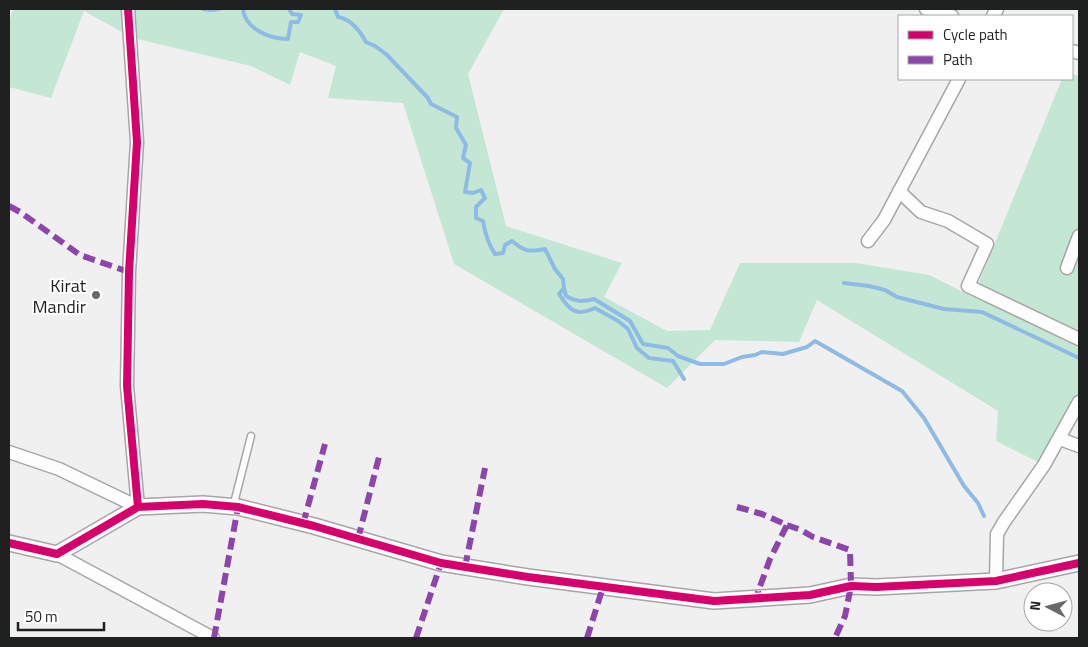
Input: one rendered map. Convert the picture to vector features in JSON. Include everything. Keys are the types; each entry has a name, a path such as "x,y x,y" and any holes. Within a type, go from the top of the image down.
{"street":[{"path":"128,9 137,142 130,272 127,386 138,507"},
{"path":"926,9 948,15"},
{"path":"868,241 884,220 958,80"},
{"path":"899,191 921,212 948,221 987,244 968,286 1079,339"},
{"path":"1067,268 1079,236"},
{"path":"996,581 997,534 1044,465 1079,402"},
{"path":"1060,439 1079,446"},
{"path":"9,452 59,469 138,507"},
{"path":"57,554 138,507 203,504 233,507 314,526 441,563 528,577 714,601 810,594 851,586 996,581 1079,564"},
{"path":"9,543 57,554 213,638"}],"lane":[{"path":"233,507 252,436"}],"green space":[{"path":"17,9 504,9 468,74 506,226 622,263 604,297 667,331 710,330 740,263 856,263 929,275 973,297 1062,80 1073,80 1073,74 1079,76 1079,401 1044,465 996,441 998,411 817,300 799,342 715,340 667,388 454,264 403,103 328,98 336,66 300,52 290,85 251,66 133,38 84,11 51,98 9,87 9,24 12,11"}],"waterway":[{"path":"203,9 219,9"},
{"path":"243,9 248,22 253,27 266,35 281,39 288,39 291,22 298,22 301,15 292,14 289,9"},
{"path":"335,9 338,17 347,20 355,26 366,42 387,55 428,98 431,104 457,117 456,128 466,145 463,158 470,163 465,192 473,193 481,190 485,198 476,207 476,218 483,221 487,238 495,254 503,253 505,245 512,241 527,250 545,249 555,269 563,279 564,288 559,294 570,308 578,312 595,308 618,321 628,329 637,348 649,358 673,361 684,379"},
{"path":"844,283 885,290 897,297 944,309 982,312 1079,358"},
{"path":"564,288 566,296 580,301 594,299 630,321 643,344 668,348 678,356 700,364 724,364 762,352 783,354 807,347 815,341 902,391 924,418 964,486 978,503 984,516"}],"marked path":[{"path":"9,206 80,255 129,272"},
{"path":"303,524 325,444"},
{"path":"358,539 380,453"},
{"path":"465,567 485,468"},
{"path":"214,638 238,507"},
{"path":"737,507 762,514 787,525 770,559 758,592 761,598"},
{"path":"787,525 813,537 850,550 851,586 845,616 835,638"},
{"path":"416,638 441,563"},
{"path":"587,638 603,587"}],"cycle path":[{"path":"128,9 137,142 129,272 127,386 138,507"},
{"path":"9,543 57,554 138,507 203,504 238,507 314,526 441,563 528,577 714,601 810,595 851,586 876,587 996,581 1079,563"}],"place":[{"name":"Kirat Mandir","path":"96,295"}]}
